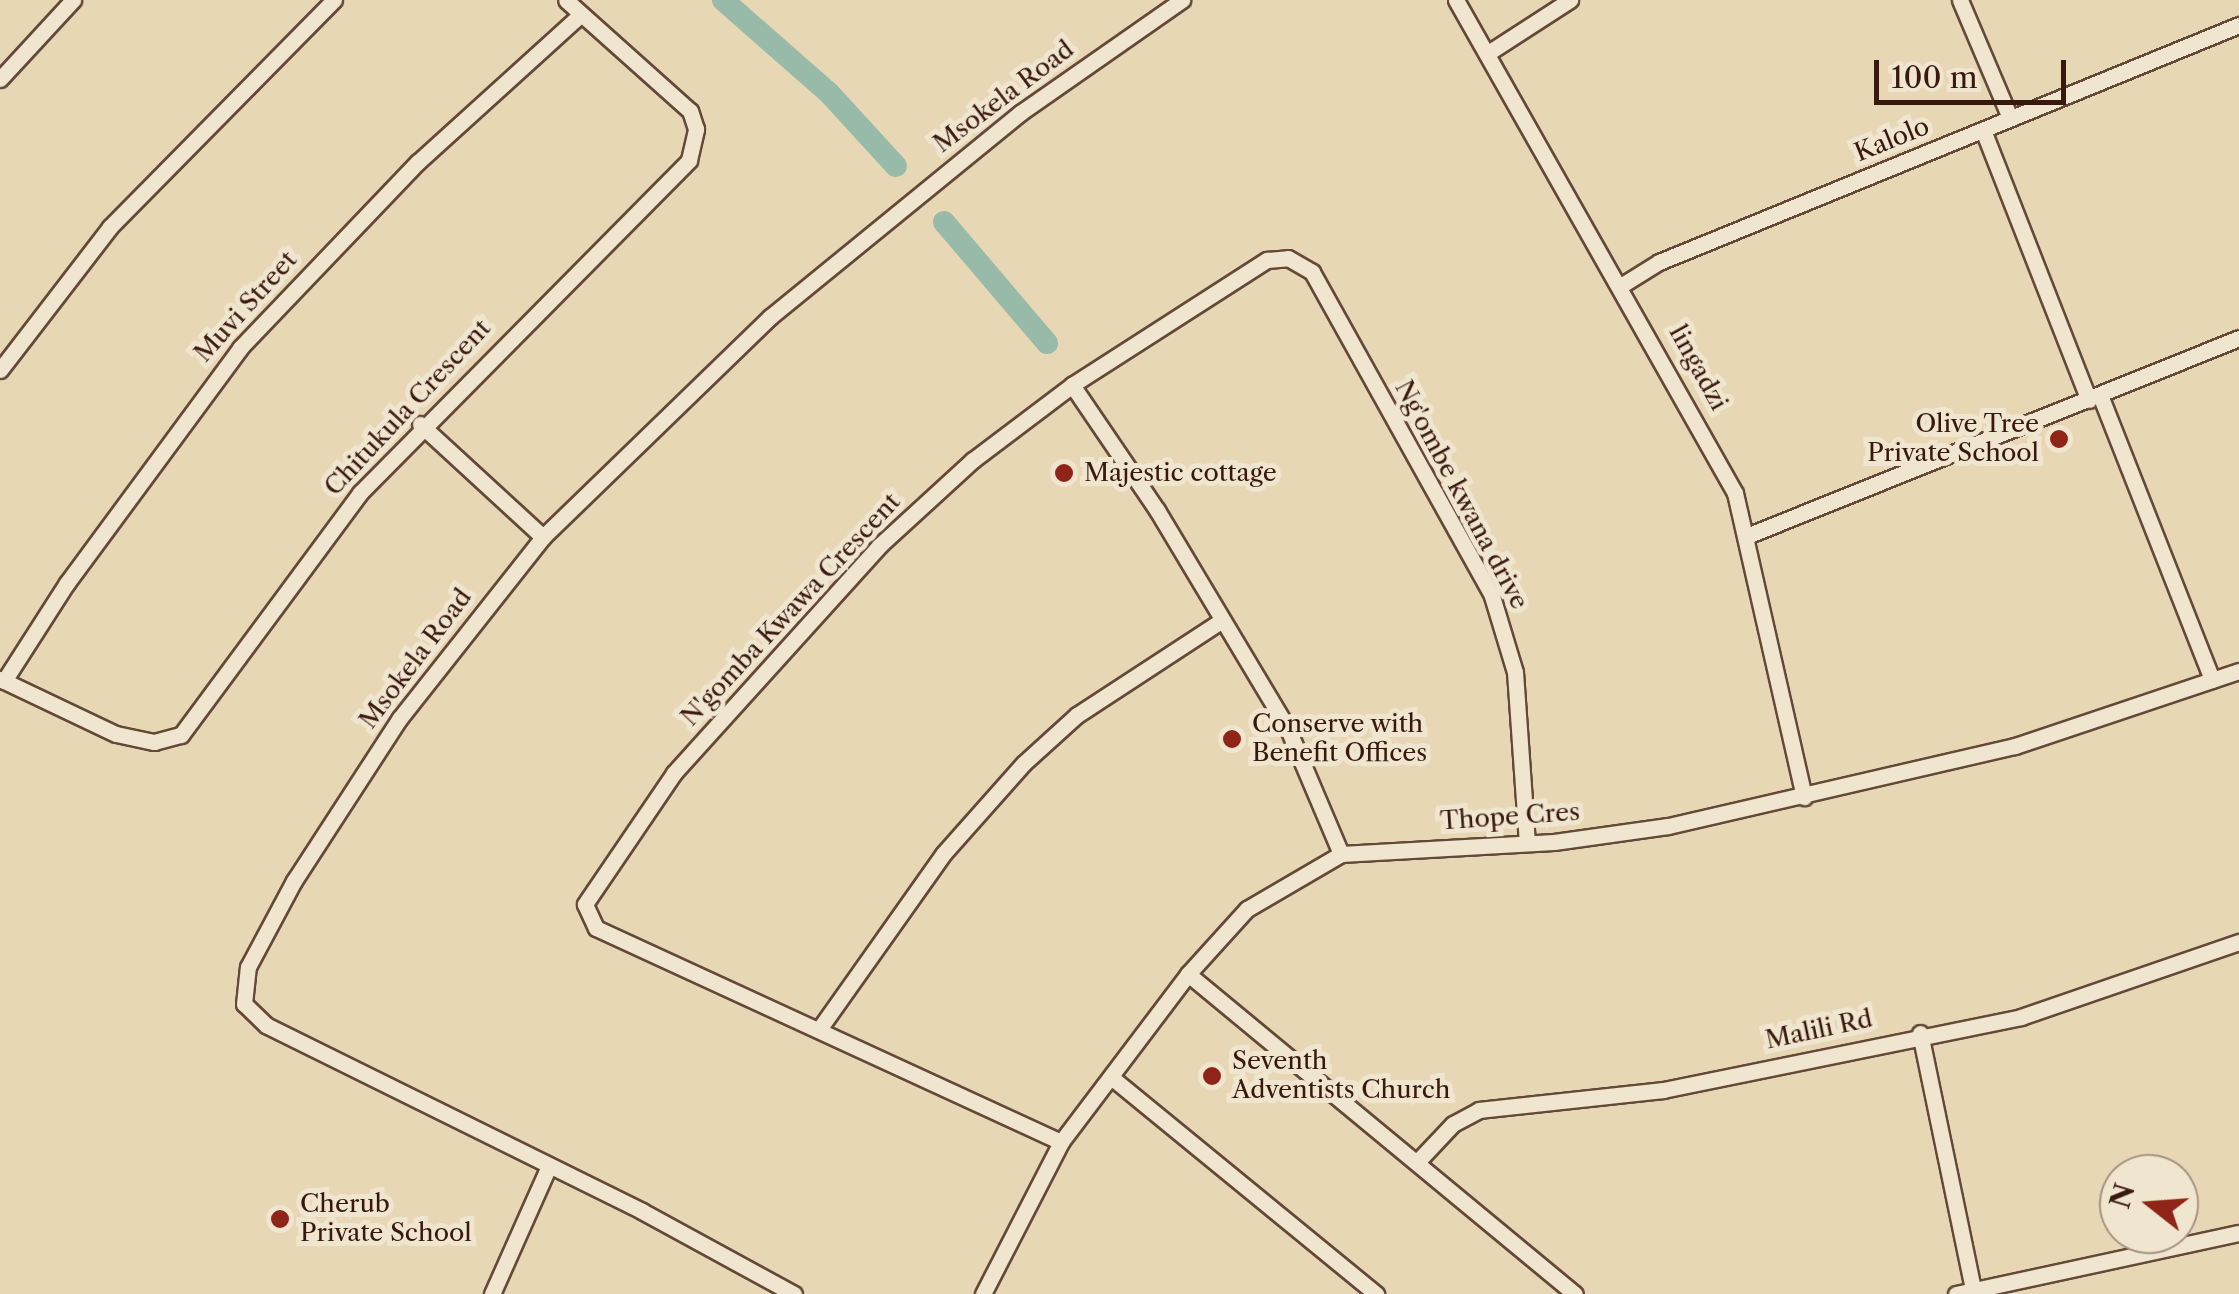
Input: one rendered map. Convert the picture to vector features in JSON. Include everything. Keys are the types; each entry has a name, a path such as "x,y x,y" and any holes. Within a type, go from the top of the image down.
{"street":[{"path":"0,78 74,0"},
{"path":"0,370 110,227 334,0"},
{"name":"Chitukula Crescent","path":"2,681 116,734 154,742 182,735 302,564 420,424 693,151 690,110 566,0"},
{"path":"1146,0 1157,17"},
{"name":"Msokela Road","path":"794,1294 266,1025 244,1004 243,986 340,807 445,655 543,537 770,317 1006,124 1182,0"},
{"name":"lingadzi","path":"1456,0 1706,434 1750,536 1804,797"},
{"path":"1488,53 1570,0"},
{"path":"1960,0 2010,118"},
{"name":"Muvi Street","path":"2,681 67,583 240,348 418,162 581,14"},
{"name":"Kalolo","path":"1622,285 1659,262 2239,24"},
{"path":"1983,130 2212,680"},
{"name":"N'gomba Kwawa Crescent","path":"820,1028 596,928 587,917 589,892 674,774 799,631 960,472 1072,385 1255,267 1288,258"},
{"name":"Ng'ombe kwana drive","path":"1288,258 1312,272 1492,596 1515,672 1527,843"},
{"path":"1750,536 2239,338"},
{"path":"1072,385 1288,729 1341,854"},
{"path":"420,424 543,537"},
{"path":"1061,1142 820,1028 944,854 1024,763 1077,714 1222,620"},
{"name":"Thope Cres","path":"983,1294 1061,1142 1188,974 1247,909 1341,854 1527,843 1639,831 1804,797 2015,746 2239,671"},
{"name":"Malili Rd","path":"1418,1161 1453,1124 1479,1110 1663,1090 1920,1033 2058,1008 2239,942"},
{"path":"1188,974 1575,1294"},
{"path":"1920,1033 1973,1290"},
{"path":"1111,1076 1376,1294"},
{"path":"492,1294 549,1166"},
{"path":"1956,1294 2239,1234"}],"waterway":[{"path":"723,0 829,93 896,166"},
{"path":"944,222 1047,343"}],"place":[{"name":"Olive Tree Private School","path":"2059,439"},
{"name":"Majestic cottage","path":"1064,473"},
{"name":"Conserve with Benefit Offices","path":"1232,739"},
{"name":"Seventh Adventists Church","path":"1212,1076"},
{"name":"Cherub Private School","path":"280,1219"}]}
